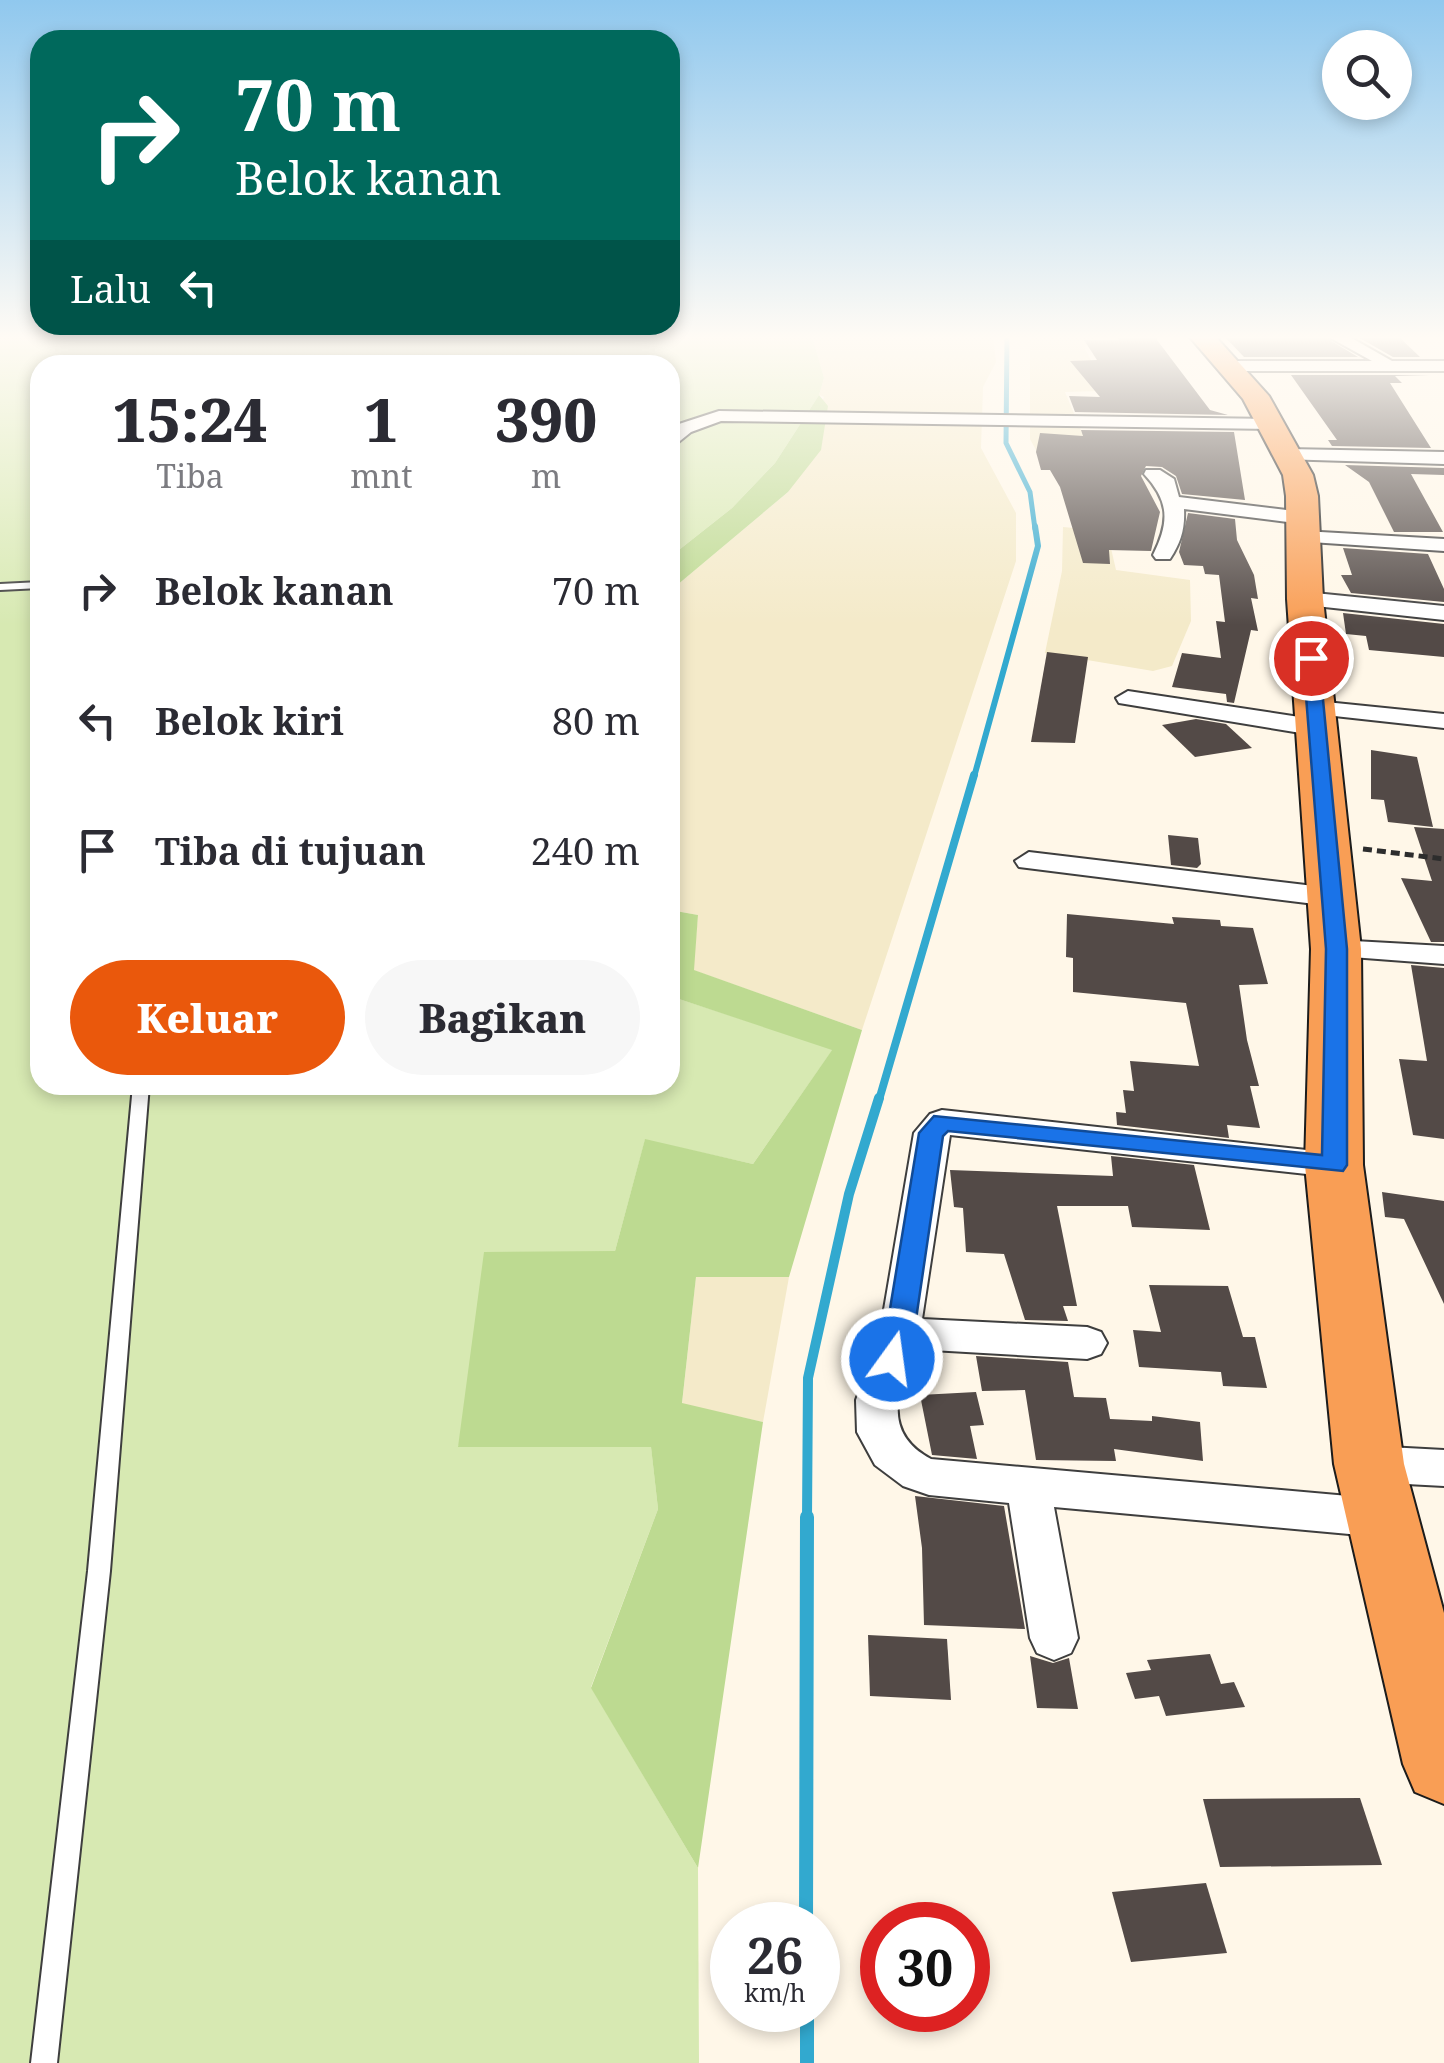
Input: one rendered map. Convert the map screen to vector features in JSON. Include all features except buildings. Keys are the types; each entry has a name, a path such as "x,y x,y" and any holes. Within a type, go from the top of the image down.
{"highway":[{"path":"1276,432 1298,475 1336,949 1334,1165 1369,1464 1444,1764"}],"street":[{"path":"1194,432 1444,458"},
{"path":"1153,474 1170,487 1168,499 1174,502 1304,552 1444,613"},
{"path":"1163,555 1175,530 1174,502"},
{"path":"1304,552 1444,545"},
{"path":"1304,552 1444,564"},
{"path":"1128,698 1318,718 1444,721"},
{"path":"1029,861 1331,897"},
{"path":"1336,949 1444,955"},
{"path":"1334,1165 942,1122 931,1133 900,1333 874,1410 880,1434 896,1462 909,1472 929,1477 1382,1518"},
{"path":"900,1333 1087,1343"},
{"path":"1369,1464 1444,1468"},
{"path":"1028,1486 1054,1638"}],"lane":[{"path":"0,588 30,585"},
{"path":"44,2063 99,1571 141,1095"}],"path":[{"path":"1326,845 1444,859"}],"shaded area":[{"path":"811,432 982,432 981,448 1016,513 1016,561 862,1030 693,970 698,915 680,912 680,583 788,492"},
{"path":"1030,432 1082,432 1095,464 1043,463"},
{"path":"1063,527 1107,531 1116,570 1190,580 1191,621 1172,666 1153,671 1045,653 1062,571"},
{"path":"696,1276 789,1277 763,1422 682,1404"}],"green space":[{"path":"0,432 30,432 30,1095 680,1095 680,999 833,1049 753,1164 645,1140 615,1251 458,1446 651,1446 658,1509 591,1687 698,1868 699,2063 0,2063"},
{"path":"680,432 795,432 775,463 732,508 680,549"},
{"path":"795,432 824,432 821,450 788,492 680,583 680,549 732,508 775,463"},
{"path":"680,912 698,915 694,970 862,1030 789,1277 696,1277 682,1403 763,1422 698,1868 591,1688 658,1509 651,1447 458,1447 484,1252 615,1251 645,1139 753,1164 832,1050 680,999"}],"waterway":[{"path":"1006,432 1006,443 1030,492 1035,529"},
{"path":"974,777 1038,546 1035,526"},
{"path":"879,1100 974,775"},
{"path":"807,1519 808,1378 849,1194 879,1098"},
{"path":"806,1902 807,1517"},
{"path":"807,2032 807,2063"}],"route":[{"path":"892,1359 900,1333 931,1133 942,1122 1334,1165 1336,949 1311,658"}]}
